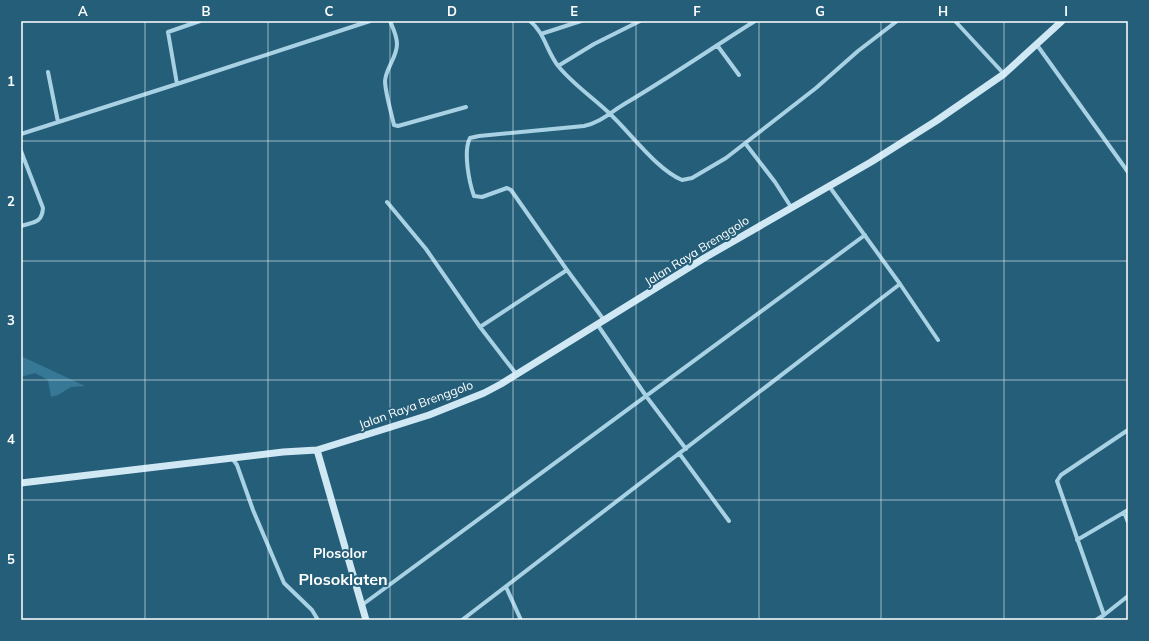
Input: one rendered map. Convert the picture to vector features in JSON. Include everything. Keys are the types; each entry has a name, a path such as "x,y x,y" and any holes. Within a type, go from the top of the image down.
{"main road":[{"name":"Jalan Raya Brenggolo","path":"21,483 232,458 317,450 429,415 484,393 517,375 724,246 829,186 936,121 1004,74 1062,21"},
{"path":"317,450 366,620"}],"street":[{"path":"177,84 168,32 200,21"},
{"path":"21,134 370,21"},
{"path":"390,21 397,44 394,56 386,74 385,83 394,125 398,126 466,107"},
{"path":"530,21 541,34 558,66 569,78 609,113 657,162 682,180 692,178 726,158 816,88 858,51 897,21"},
{"path":"541,34 581,21"},
{"path":"558,66 594,44 640,21"},
{"path":"604,320 511,190 507,188 482,197 474,196 469,171 468,142 470,138 594,124 755,21"},
{"path":"955,21 1004,74"},
{"path":"717,45 739,75"},
{"path":"1037,45 1128,172"},
{"path":"48,72 58,122"},
{"path":"745,143 775,182 791,207"},
{"path":"21,151 43,208 42,217 39,220 21,226"},
{"path":"829,186 865,234 938,340"},
{"path":"387,202 426,249 480,327 517,375"},
{"path":"362,605 865,234"},
{"path":"480,327 567,270"},
{"path":"462,620 900,284"},
{"path":"597,324 646,396 686,449"},
{"path":"1104,614 1057,484 1061,475 1128,430"},
{"path":"679,453 729,522"},
{"path":"232,458 237,465 253,510 284,583 312,610 318,620"},
{"path":"1077,540 1126,511 1128,522"},
{"path":"506,587 521,620"},
{"path":"1096,620 1128,596"}],"shaded area":[{"path":"21,356 85,386 71,387 58,395 51,397 48,380 35,373 21,377"}],"district":[{"name":"Plosolor","path":"340,553"},
{"name":"Plosoklaten","path":"343,579"}]}
